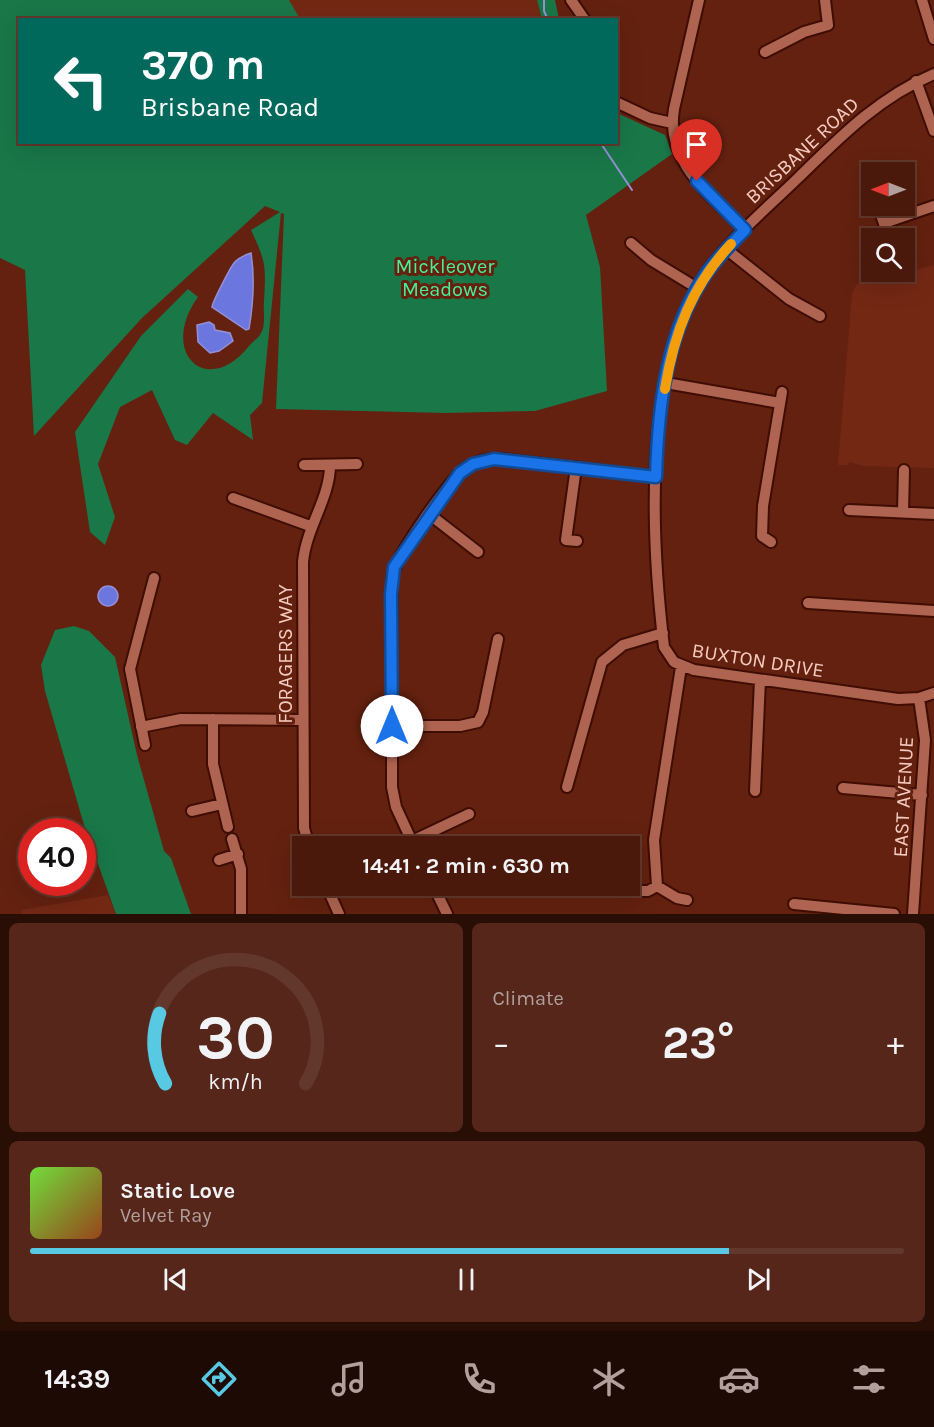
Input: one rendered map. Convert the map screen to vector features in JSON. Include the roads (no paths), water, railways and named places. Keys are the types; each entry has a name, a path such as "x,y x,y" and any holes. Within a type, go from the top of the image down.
{"street":[{"path":"571,0 584,18"},
{"path":"699,0 672,123 675,143 686,168 745,230"},
{"path":"765,52 804,32 833,24 825,0"},
{"path":"922,0 934,39"},
{"name":"BRISBANE ROAD","path":"656,477 666,383 678,330 697,288 726,249 856,122 882,101 916,81 934,74"},
{"path":"916,81 934,131"},
{"path":"618,103 650,118 672,123"},
{"path":"884,223 934,206"},
{"path":"881,216 886,228"},
{"path":"631,243 640,258 697,288"},
{"path":"726,249 789,299 816,314 818,302"},
{"path":"666,383 781,397 763,506 762,536 771,542"},
{"path":"410,836 394,799 392,573 401,553 454,479 479,462 502,459 656,477"},
{"path":"304,465 357,464"},
{"name":"FORAGERS WAY","path":"306,836 304,828 303,562 310,526 327,484 330,465"},
{"path":"576,467 566,540 577,541"},
{"path":"903,512 904,470"},
{"name":"BUXTON DRIVE","path":"656,477 656,527 663,633 666,651 681,668 891,699 919,698"},
{"path":"233,498 310,526"},
{"path":"849,510 934,514"},
{"path":"873,523 874,511"},
{"path":"429,514 471,551"},
{"path":"145,745 130,669 154,578"},
{"path":"808,603 845,611 934,611"},
{"path":"567,787 603,662 623,645 663,633"},
{"path":"392,726 460,726 478,722 483,712 491,649 498,639"},
{"path":"657,886 654,840 681,668"},
{"path":"751,784 760,680"},
{"path":"919,698 934,693"},
{"name":"EAST AVENUE","path":"913,914 926,740 919,698"},
{"path":"141,727 181,719 303,720"},
{"path":"213,719 213,764 228,827"},
{"path":"843,788 922,795"},
{"path":"192,812 222,804"},
{"path":"645,817 657,818"},
{"path":"430,836 463,820"},
{"path":"232,839 241,869 241,914"},
{"path":"219,860 238,854"},
{"path":"640,891 648,891 657,886"},
{"path":"657,886 680,902"},
{"path":"331,896 339,914"},
{"path":"438,896 447,914"},
{"path":"794,904 894,914"}],"water":[{"path":"251,253 252,301 249,329 246,330 212,307 234,263"},
{"path":"209,322 214,325 215,330 230,333 233,341 219,351 210,353 198,342 197,325"},
{"path":"108,586 115,589 118,596 115,603 108,606 101,603 98,596 101,589"}],"waterway":[{"path":"544,0 544,11 547,18"},
{"path":"601,144 632,190"}],"park label":[{"name":"Mickleover Meadows","path":"445,278"}]}
